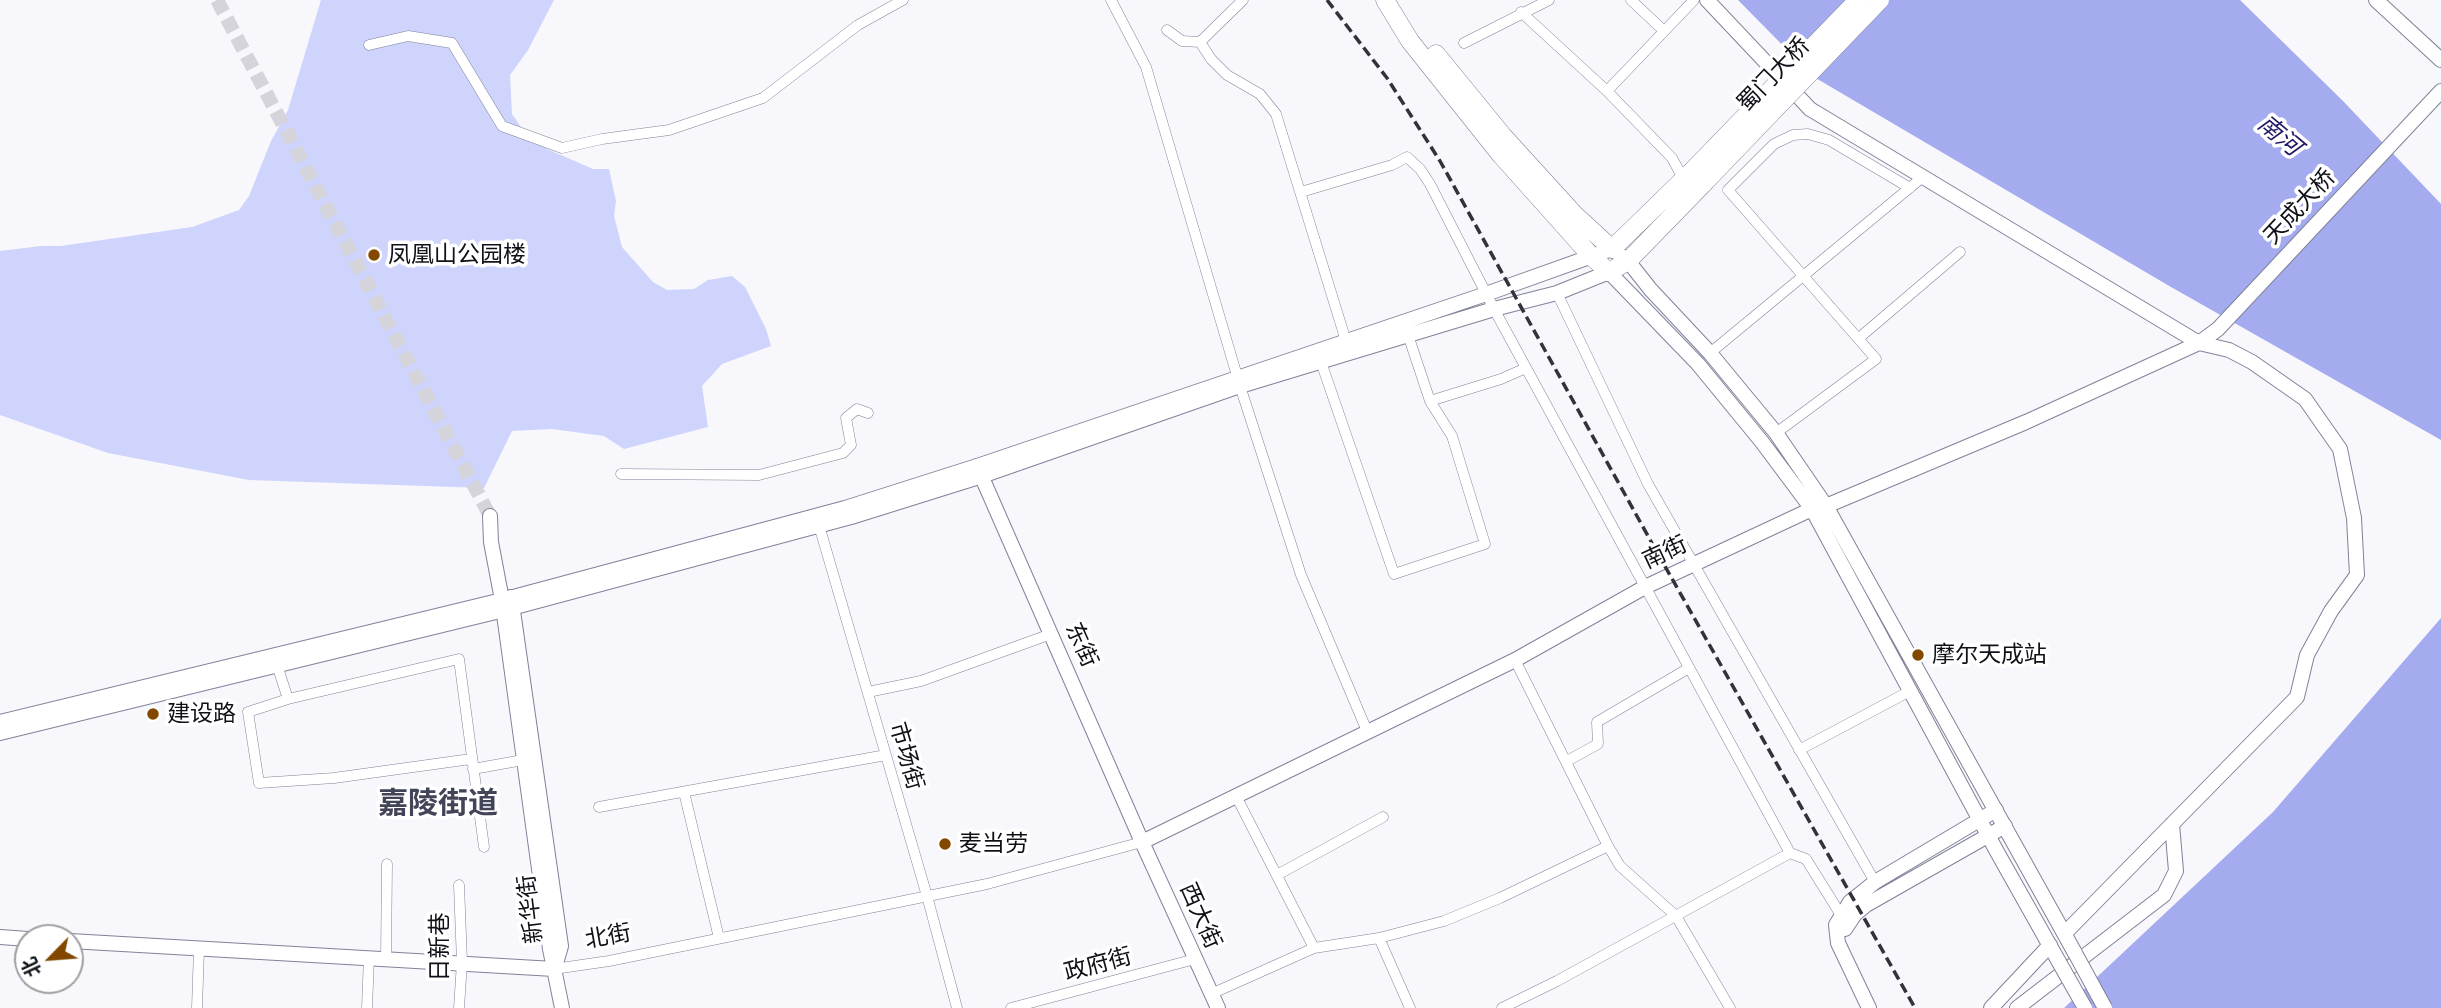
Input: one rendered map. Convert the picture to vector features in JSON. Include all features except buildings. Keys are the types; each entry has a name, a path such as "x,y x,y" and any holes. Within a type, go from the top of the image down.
{"highway":[{"path":"1385,0 1410,41 1500,154 1592,257 1609,272 1628,261 1693,178"},
{"path":"1398,0 1419,34 1503,136 1574,214 1612,249 1693,178"},
{"name":"蜀门大桥","path":"1693,178 1858,0"},
{"name":"蜀门大桥","path":"1693,178 1880,0"}],"main road":[{"path":"1707,0 1810,109 2199,343 2229,350 2252,362 2305,399 2340,449 2354,518 2357,575 2331,611 2307,655 2297,697 2065,933"},
{"path":"2376,0 2441,60"},
{"name":"天成大桥","path":"2218,329 2441,91"},
{"path":"0,733 277,666 818,520 980,471 1612,249 1628,261 1650,290 1710,354 1776,433 1996,810 2105,1008"},
{"path":"1239,381 1321,362 1494,309 1557,293 1609,272 1698,364 1819,507 1910,691 2085,1008"},
{"name":"南街","path":"1142,842 1515,660 1645,587 1819,507 2026,422 2199,343 2218,329"},
{"name":"东街","path":"980,471 1142,842"},
{"path":"0,722 506,604"},
{"name":"新华街","path":"506,604 523,760 554,969"},
{"name":"新华街","path":"506,604 561,946 554,969"},
{"path":"1844,920 1850,902 1875,882 1996,810"},
{"path":"2017,1008 2164,895 2176,871 2172,824"},
{"path":"1869,1008 1838,943 1836,925 2005,826"},
{"name":"西大街","path":"1142,842 1217,1008"},
{"name":"北街","path":"84,942 554,969"},
{"path":"1991,1008 2050,945"},
{"path":"554,969 562,1008"}],"street":[{"path":"369,45 408,36 452,43 502,126 562,148 602,139 668,130 763,98 858,25 903,0"},
{"path":"1111,0 1146,67 1239,381 1301,575 1367,732"},
{"path":"1167,30 1182,41 1200,42 1242,0"},
{"path":"1464,43 1549,0"},
{"path":"1631,0 1664,32"},
{"path":"1607,91 1694,0"},
{"path":"1521,12 1607,91 1693,178"},
{"path":"1200,42 1211,59 1227,75 1260,94 1271,106 1279,122 1346,341"},
{"path":"1776,433 1876,359 1728,190 1774,144 1786,137 1800,134 1822,136 1910,188"},
{"path":"1301,192 1392,165 1407,157 1420,169 1790,853 1806,859 1844,920"},
{"path":"1710,354 1924,176"},
{"path":"1858,338 1960,252"},
{"path":"1557,293 1648,484 1875,882"},
{"path":"1321,362 1394,574 1485,544 1452,436 1430,401 1408,335"},
{"path":"1430,401 1501,379 1526,368"},
{"path":"621,474 759,475 843,453 851,446 846,418 857,409 868,413"},
{"name":"市场街","path":"818,520 957,1008"},
{"path":"867,692 921,681 1051,634"},
{"path":"484,847 472,764 459,659 288,699 248,712 259,783 334,778 472,764 523,760"},
{"path":"1515,660 1620,866 1676,916 1730,1008"},
{"path":"277,666 288,699"},
{"path":"1567,761 1598,744 1597,722 1689,668"},
{"path":"1799,750 1910,691"},
{"path":"599,807 886,755"},
{"path":"684,792 719,939"},
{"path":"1236,796 1314,948"},
{"path":"1277,875 1383,817"},
{"name":"北街","path":"554,969 609,961 987,884 1142,842"},
{"path":"1211,994 1314,948 1379,938 1455,916 1500,898 1608,846"},
{"path":"1502,1008 1557,981 1790,853"},
{"path":"386,958 387,864"},
{"name":"日新巷","path":"459,885 462,962 459,1008"},
{"path":"1379,938 1410,1008"},
{"path":"197,1008 200,948"},
{"path":"367,1008 369,957"},
{"name":"政府街","path":"1011,1008 1195,959"}],"shaded area":[{"path":"321,0 554,0 528,50 510,75 512,114 521,127 547,149 593,169 609,169 616,201 614,216 622,247 653,282 667,290 694,289 708,280 732,276 745,287 766,329 771,346 722,364 702,386 708,427 624,449 604,436 552,429 512,431 484,488 249,480 108,453 0,415 0,251 61,246 192,227 239,210 249,196 271,141 288,110"}],"water":[{"name":"南河","path":"1738,0 2240,0 2343,101 2441,204 2441,440 2171,287 1814,77"},
{"path":"2441,618 2441,1008 2064,1008 2273,812"}],"tunnel":[{"path":"217,0 490,516"}],"railway":[{"path":"1327,0 1387,78 1440,161 1915,1008"}],"place":[{"name":"凤凰山公园楼","path":"374,255"},
{"name":"摩尔天成站","path":"1918,655"},
{"name":"建设路","path":"153,714"},
{"name":"麦当劳","path":"945,844"}],"district":[{"name":"嘉陵街道","path":"438,804"}]}
